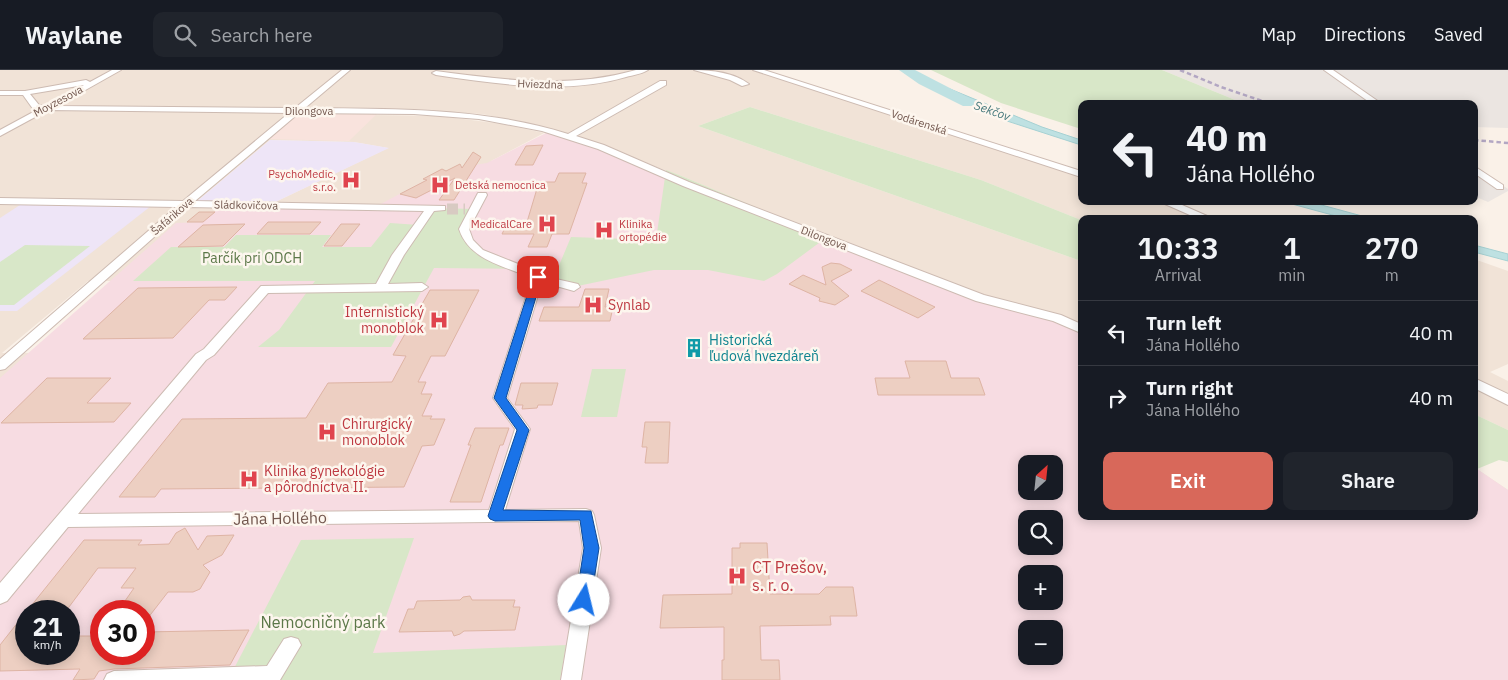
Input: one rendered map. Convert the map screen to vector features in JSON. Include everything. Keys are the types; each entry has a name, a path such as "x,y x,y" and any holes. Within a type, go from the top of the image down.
{"street":[{"name":"Moyzesova","path":"0,133 117,70"},
{"name":"Šafárikova","path":"0,366 186,204 346,70"},
{"name":"Hviezdna","path":"436,73 487,80 552,85 604,81 644,70"},
{"path":"698,70 724,75 745,84"},
{"name":"Vodárenská","path":"757,70 1078,173"},
{"path":"1328,70 1372,100"},
{"path":"0,93 26,93 100,79"},
{"path":"571,136 663,83"},
{"path":"26,93 36,107 45,108"},
{"name":"Dilongova","path":"45,108 396,111 451,114 505,121 571,136 695,188 980,298 1057,318 1078,328"},
{"path":"1478,172 1500,186"},
{"path":"482,195 470,208 464,229 468,241 479,252 538,277 574,288"},
{"name":"Sládkovičova","path":"0,201 436,208 398,255 380,288"},
{"path":"1173,205 1199,215"},
{"path":"495,516 523,430 500,398 538,277"},
{"path":"0,596 65,521 200,358 209,352 265,289 422,287"},
{"path":"0,352 16,352"},
{"path":"1478,384 1508,400"},
{"name":"Jána Hollého","path":"65,521 586,515 592,548 571,680"},
{"path":"114,680 270,678 291,645"}],"shaded area":[{"path":"0,70 762,70 1078,172 1078,205 1181,205 1207,215 1078,215 1078,219 981,180 750,107 698,126 1078,260 1078,520 1478,520 1478,470 1508,490 1508,680 0,680","holes":["306,108 420,110 482,114 527,123 568,135 684,177 826,237 777,274 764,281 708,270 654,270 573,287 552,282 521,269 434,268 391,347 258,347 209,352 2,353 88,281 315,281 333,258 363,258 390,223 419,225 431,208 475,209 494,166 491,161 544,133 502,124 440,116 300,114","270,140 354,142 388,148 269,205 195,203"]},
{"path":"1162,70 1508,70 1508,128 1478,127 1478,100 1235,100"},
{"path":"302,112 379,112 349,141 267,139"},
{"path":"550,131 571,136 980,298 1078,328 1078,520 1478,520 1478,470 1508,490 1508,680 0,680 0,378 176,223 203,222 222,205 375,207 426,180 423,179 442,169 447,171 453,168 487,163"},
{"path":"270,140 354,142 389,148 269,205 195,203"},
{"path":"1478,169 1508,189 1508,191 1488,202 1478,198"},
{"path":"20,205 151,206 17,311 0,311 0,218"},
{"path":"1478,260 1508,271 1508,364 1490,372 1508,381 1508,430 1478,416"}],"green space":[{"path":"931,70 1162,70 1235,100 1078,100 1078,128 1001,103"},
{"path":"750,107 981,180 1078,219 1078,260 698,126"},
{"path":"666,170 827,237 777,274 764,281 708,270 654,270 573,287 552,282 571,237 656,240"},
{"name":"Parčík pri ODCH","path":"431,208 475,209 463,230 473,246 521,269 434,268 391,347 258,347 279,330 315,281 133,281 171,247 224,247 236,235 331,235 322,247 371,247 390,223 419,225"},
{"path":"25,245 90,246 14,305 0,305 0,262"},
{"path":"592,369 626,369 617,417 581,417"},
{"path":"1478,416 1508,430 1508,462 1499,460 1478,469"},
{"name":"Nemocničný park","path":"414,538 373,653 566,645 560,680 228,680 301,540"}],"water":[{"path":"935,88 950,89 1042,127 1078,139 1078,144 1007,121"},
{"path":"1296,205 1322,205 1358,215 1332,215"},
{"path":"1478,246 1508,254 1508,261 1478,253"}],"building":[{"path":"543,145 533,165 515,165 526,146"},
{"name":"Detská nemocnica","path":"473,152 481,157 454,200 439,200 455,178 416,198 400,194 427,180 423,179 442,169 446,171 460,164 462,168"},
{"path":"559,173 586,173 582,183 587,183 569,234 552,234 547,247 528,247 534,234 502,234 508,222 527,222 539,182 555,182"},
{"path":"199,212 215,212 203,222 187,222"},
{"path":"268,222 321,222 310,234 257,234"},
{"path":"245,224 223,246 178,247 203,225"},
{"path":"341,224 360,224 342,246 324,246"},
{"path":"831,263 840,264 852,270 831,281 849,296 835,305 819,301 820,298 789,284 803,275 826,285 822,267"},
{"path":"879,280 935,307 918,318 861,291"},
{"path":"237,287 225,300 209,300 173,338 83,339 138,288"},
{"name":"Synlab","path":"585,289 609,289 605,307 613,307 610,321 539,321 544,307 579,307"},
{"name":"Chirurgický monoblok","path":"430,290 479,290 445,356 431,356 418,382 426,382 421,394 432,394 422,416 432,416 430,419 445,419 434,445 422,446 404,487 161,489 155,497 119,497 182,419 306,418 328,383 392,382 406,356 393,355"},
{"path":"905,361 946,361 951,378 979,378 985,395 878,395 875,378 910,378"},
{"path":"47,378 111,378 87,403 131,403 114,422 1,423"},
{"path":"521,383 558,383 552,405 538,405 537,408 522,409 523,405 515,405"},
{"path":"645,422 670,422 668,463 645,463 647,447 642,447"},
{"path":"475,428 509,428 503,445 500,445 481,502 450,502 471,445 468,445"},
{"path":"185,528 198,550 207,536 234,535 222,555 203,565 210,572 200,589 193,592 168,592 155,609 155,600 126,600 134,588 121,588 136,568 98,568 74,600 36,600 84,540 142,540 138,545 169,544 176,533"},
{"path":"740,543 767,543 770,594 819,594 826,587 853,587 857,616 830,616 831,625 760,626 761,660 779,660 780,680 722,680 724,627 660,628 663,595 732,594 732,548 740,548"},
{"path":"470,596 472,600 515,600 513,607 520,607 515,630 464,631 454,636 452,631 399,632 408,609 414,609 417,601 460,600 463,597"},
{"path":"15,626 15,665 80,665 80,636 90,636 90,665 155,665 155,632 249,630 230,665 114,669 99,671 94,679 73,680 80,669 0,671 0,645"}],"waterway":[{"name":"Sekčov","path":"906,70 968,103"}],"tunnel":[{"path":"447,209 465,209"}],"railway":[{"path":"1180,70 1259,100"},
{"path":"1478,140 1508,143"}],"place":[{"name":"PsychoMedic, s.r.o.","path":"351,180"},
{"name":"Detská nemocnica","path":"440,185"},
{"name":"MedicalCare","path":"547,224"},
{"name":"Klinika ortopédie","path":"604,230"},
{"name":"Synlab","path":"593,305"},
{"name":"Internistický monoblok","path":"439,320"},
{"name":"Historická ľudová hvezdáreň","path":"694,348"},
{"name":"Chirurgický monoblok","path":"327,432"},
{"name":"Klinika gynekológie a pôrodníctva II.","path":"249,479"},
{"name":"CT Prešov, s. r. o.","path":"737,576"}],"route":[{"path":"538,277 500,398 523,430 495,516 586,515 592,548 584,600"}]}
